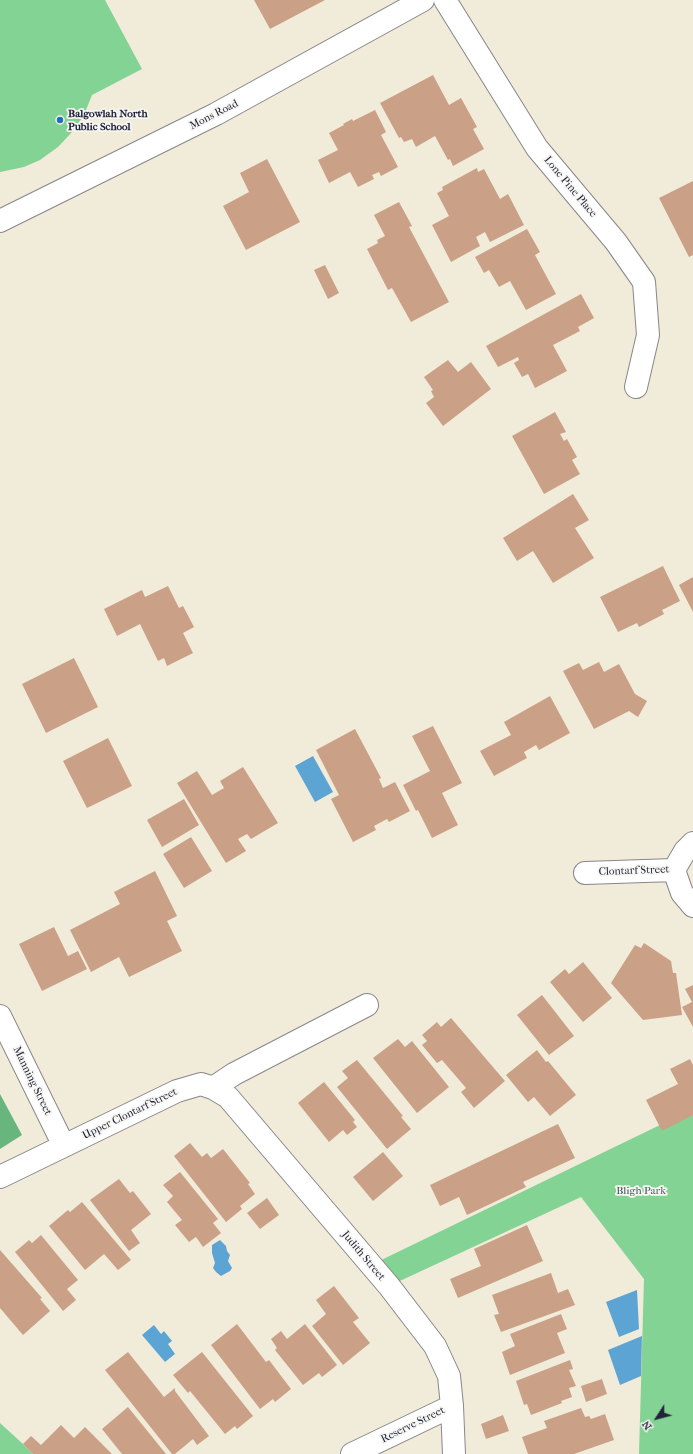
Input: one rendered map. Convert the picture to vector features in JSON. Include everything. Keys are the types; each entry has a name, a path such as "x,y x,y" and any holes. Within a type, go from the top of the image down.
{"street":[{"name":"Lone Pine Place","path":"445,0 537,148 616,242 644,282 648,335 636,387"},
{"name":"Mons Road","path":"0,221 216,114 409,3"},
{"name":"Clontarf Street","path":"585,873 674,870 684,851 693,843"},
{"path":"674,870 682,893 693,906"},
{"path":"213,1088 234,1074 366,1005"},
{"name":"Manning Street","path":"0,1016 64,1146"},
{"name":"Upper Clontarf Street","path":"0,1177 177,1091 201,1084 213,1088"},
{"name":"Judith Street","path":"213,1088 228,1097 389,1286 436,1346 448,1376 452,1406 454,1454"},
{"name":"Reserve Street","path":"352,1454 452,1406"}],"green space":[{"path":"0,0 105,0 142,69 92,95 84,115 72,132 58,147 40,160 24,167 0,172"},
{"path":"0,1094 22,1135 0,1149"},
{"name":"Bligh Park","path":"693,1109 693,1454 639,1454 644,1279 581,1197 389,1286 371,1265"},
{"path":"0,1423 23,1444 33,1454 0,1454"}],"water":[{"path":"313,756 333,792 315,802 295,766"},
{"path":"220,1240 226,1246 230,1255 228,1261 232,1268 230,1271 221,1276 213,1268 215,1263 212,1253 212,1245"},
{"path":"637,1290 639,1329 619,1337 606,1302"},
{"path":"154,1325 161,1334 164,1331 172,1341 168,1344 175,1354 165,1362 142,1335"},
{"path":"642,1336 641,1376 620,1385 608,1350"}],"building":[{"path":"254,0 325,0 270,29"},
{"path":"433,75 449,105 461,98 477,127 473,129 484,149 453,166 450,159 448,160 435,136 416,147 412,139 404,142 401,137 399,138 380,103"},
{"path":"375,110 386,132 381,135 398,167 381,176 379,172 372,175 374,179 358,187 350,172 329,183 318,160 338,150 329,133 352,119 353,121"},
{"path":"267,159 300,222 246,250 223,206 249,192 240,173"},
{"path":"477,168 478,172 484,169 500,199 508,194 524,225 490,242 485,232 476,237 480,246 451,262 432,225 449,216 437,193 443,190 442,187"},
{"path":"693,181 693,255 689,257 659,198"},
{"path":"399,202 412,226 409,227 449,302 411,322 392,288 388,290 367,249 378,243 377,240 385,236 374,215"},
{"path":"527,229 540,252 535,255 556,294 526,310 510,281 499,287 489,270 484,273 475,257"},
{"path":"325,265 339,293 328,299 314,270"},
{"path":"581,294 594,318 578,327 580,331 553,345 567,371 535,388 528,374 522,377 514,363 519,360 518,357 498,367 486,346"},
{"path":"448,360 458,372 471,362 491,389 443,426 426,403 434,397 431,391 433,390 424,377"},
{"path":"555,412 566,432 560,434 564,441 567,439 577,457 572,460 580,474 544,494 512,436"},
{"path":"573,494 589,520 575,528 594,558 553,583 533,551 517,561 503,538"},
{"path":"663,566 680,601 662,610 664,614 639,627 637,623 618,632 600,597"},
{"path":"693,577 693,612 679,585"},
{"path":"168,586 179,608 183,606 194,627 183,633 193,653 167,666 164,658 158,661 140,624 117,636 104,609 142,590 145,597"},
{"path":"74,658 98,707 46,733 22,684"},
{"path":"599,662 604,672 619,664 635,694 647,701 638,717 629,711 594,729 563,671 579,663 583,670"},
{"path":"550,696 570,733 539,750 536,745 524,752 527,758 494,776 480,751 511,735 504,722"},
{"path":"433,726 462,783 442,793 458,825 432,838 403,785 430,771 412,736"},
{"path":"355,729 381,778 379,779 383,788 395,782 410,811 389,822 387,819 374,826 376,830 353,842 331,799 339,795 316,750"},
{"path":"108,738 132,786 87,808 63,761"},
{"path":"243,767 278,823 251,839 247,834 238,839 246,851 226,863 177,783 197,771 212,795 224,788 220,781"},
{"path":"184,799 199,825 162,847 147,820"},
{"path":"191,837 212,871 184,888 163,854"},
{"path":"155,871 177,916 167,921 182,951 129,977 119,957 91,972 70,930 120,904 114,892"},
{"path":"54,927 68,956 78,951 87,969 42,991 19,944"},
{"path":"644,943 671,961 673,973 676,973 682,1015 643,1020 611,983 635,945 641,948"},
{"path":"583,962 612,998 583,1022 550,982 565,969 569,974"},
{"path":"693,985 693,1027 682,1007 692,1002 685,989"},
{"path":"542,995 574,1036 549,1055 517,1015"},
{"path":"451,1018 505,1081 474,1108 461,1092 466,1088 442,1060 437,1063 422,1045 427,1041 422,1035 437,1022 441,1027"},
{"path":"398,1039 405,1047 412,1041 449,1087 417,1113 373,1058"},
{"path":"537,1050 576,1095 550,1116 534,1097 528,1102 506,1075"},
{"path":"690,1059 693,1065 693,1115 662,1131 646,1100 678,1084 670,1069"},
{"path":"357,1060 403,1116 401,1117 411,1129 387,1149 337,1087 348,1078 342,1071"},
{"path":"324,1082 355,1120 353,1122 357,1127 347,1135 343,1130 329,1142 298,1103"},
{"path":"558,1124 575,1158 523,1182 526,1187 467,1215 459,1197 440,1206 430,1185"},
{"path":"190,1143 202,1157 207,1153 211,1158 223,1149 250,1183 248,1184 255,1194 240,1206 242,1209 226,1222 174,1156"},
{"path":"383,1152 403,1176 373,1201 353,1177"},
{"path":"180,1172 218,1219 213,1223 221,1233 203,1247 196,1237 189,1242 175,1225 182,1220 167,1202 173,1196 163,1185"},
{"path":"119,1179 130,1193 133,1191 151,1214 131,1230 140,1243 129,1251 90,1200"},
{"path":"267,1198 279,1215 260,1229 247,1213"},
{"path":"82,1202 131,1260 118,1270 104,1254 85,1270 49,1226 68,1210 70,1212"},
{"path":"527,1225 543,1261 458,1298 450,1279 481,1266 474,1249"},
{"path":"41,1235 78,1280 67,1289 76,1300 63,1311 15,1252 29,1240 32,1243"},
{"path":"0,1250 42,1298 40,1299 50,1311 23,1335 0,1308"},
{"path":"551,1273 558,1293 568,1289 575,1305 501,1332 494,1315 499,1314 492,1295"},
{"path":"334,1286 359,1318 353,1322 370,1343 343,1365 312,1326 326,1314 316,1300"},
{"path":"561,1314 567,1329 557,1333 565,1353 510,1375 502,1352 515,1346 510,1334"},
{"path":"237,1324 266,1362 269,1360 291,1389 275,1402 273,1399 260,1409 211,1345"},
{"path":"305,1324 337,1365 322,1377 319,1373 303,1385 275,1350 277,1348 271,1339 281,1331 287,1339"},
{"path":"128,1352 164,1397 175,1388 175,1391 209,1436 197,1445 193,1439 175,1454 172,1454 105,1370"},
{"path":"202,1352 253,1416 237,1429 235,1426 225,1434 190,1391 188,1393 173,1375"},
{"path":"570,1360 573,1369 569,1370 576,1386 569,1388 572,1397 561,1401 562,1403 531,1415 527,1404 524,1405 516,1381"},
{"path":"602,1379 607,1394 586,1402 581,1386"},
{"path":"128,1407 166,1454 122,1454 102,1429"},
{"path":"581,1408 585,1417 589,1416 591,1419 605,1414 614,1440 574,1454 528,1454 522,1437 547,1428 544,1421"},
{"path":"503,1415 509,1431 486,1439 481,1424"},
{"path":"61,1425 74,1438 85,1427 112,1454 33,1454 23,1444 31,1436 41,1445"}],"place":[{"name":"Balgowlah North Public School","path":"60,120"}]}
